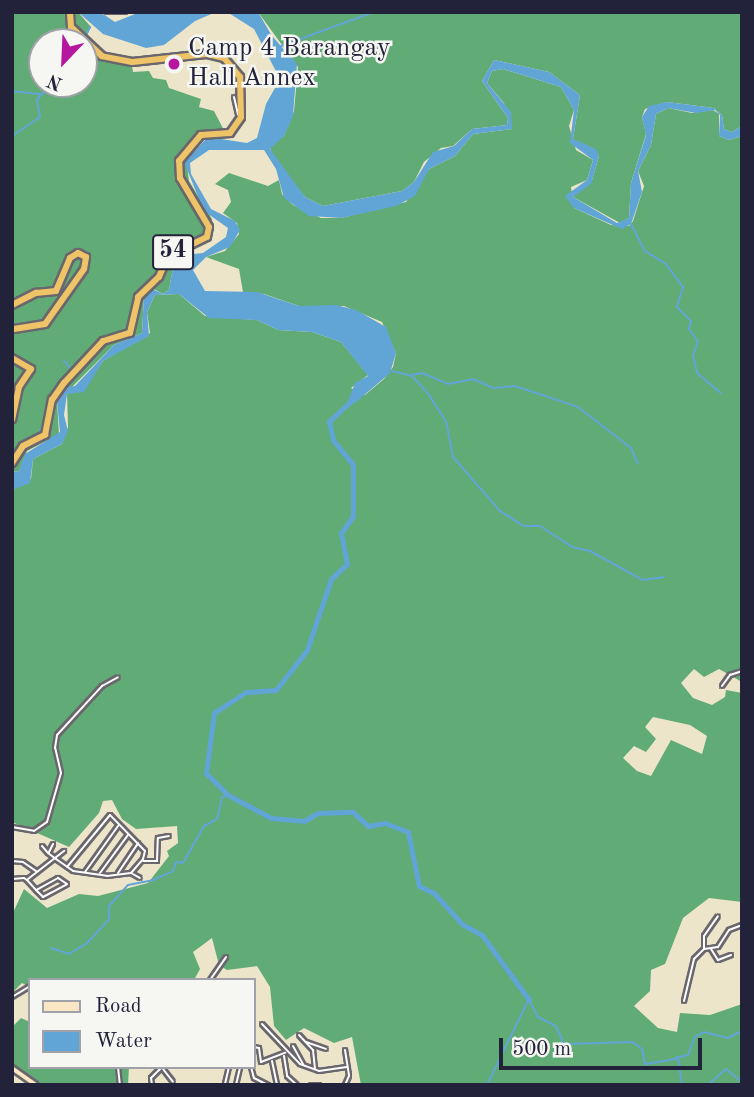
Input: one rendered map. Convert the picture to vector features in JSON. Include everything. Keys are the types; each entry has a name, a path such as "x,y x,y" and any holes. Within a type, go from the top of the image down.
{"highway":[{"path":"70,12 75,33 98,55 130,61 206,54 224,58 242,81 238,126"},
{"name":"54","path":"12,463 23,446 45,435 52,400 74,373 105,340 130,333 138,297 159,277 169,254 208,236 209,227 178,174 179,161 201,135 227,134 238,126"},
{"path":"12,305 36,293 56,291 69,258 78,253 86,257 83,269 45,324 12,329"},
{"path":"12,358 31,369 19,387 12,419"}],"main road":[{"path":"12,1068 36,1085"}],"street":[{"path":"107,12 125,12"},
{"path":"234,97 238,126"},
{"path":"722,686 730,675 742,671"},
{"path":"12,827 34,831 47,821 61,773 55,748 57,735 70,717 118,677"},
{"path":"67,867 110,816 139,842 145,851 142,861 131,873"},
{"path":"85,873 120,824"},
{"path":"100,874 129,834"},
{"path":"151,864 160,856 158,838 169,836"},
{"path":"118,875 139,842"},
{"path":"48,853 53,844"},
{"path":"42,846 67,867 85,873 131,873 140,878"},
{"path":"27,880 64,851"},
{"path":"12,861 23,862 37,872"},
{"path":"142,861 151,864"},
{"path":"151,864 152,870"},
{"path":"12,878 27,880 36,890 44,897 67,884 58,878 36,890"},
{"path":"704,949 704,936 718,916"},
{"path":"684,1002 692,961 704,949 718,947 726,933 742,925"},
{"path":"710,948 718,960 731,955"},
{"path":"211,978 226,957"},
{"path":"12,997 28,987"},
{"path":"262,1024 285,1054 303,1065 315,1069 347,1067"},
{"path":"299,1035 313,1050 315,1069"},
{"path":"304,1042 316,1042 326,1049"},
{"path":"293,1046 303,1065"},
{"path":"256,1047 259,1048 259,1060 271,1060 285,1054"},
{"path":"345,1050 349,1080 345,1085"},
{"path":"285,1054 287,1076 298,1085"},
{"path":"271,1060 277,1085"},
{"path":"152,1085 151,1078 160,1069"},
{"path":"163,1069 173,1082"},
{"path":"252,1069 254,1078 268,1085"},
{"path":"310,1085 319,1085"}],"green space":[{"path":"12,12 78,12 91,28 28,28 28,98 98,98 98,58 132,65 133,72 149,71 153,78 166,80 169,88 201,99 199,107 214,111 228,138 207,137 186,157 189,181 212,219 211,237 189,249 191,254 175,256 169,290 163,294 152,288 144,296 142,333 114,345 57,402 59,434 27,451 19,471 12,472"},
{"path":"258,12 742,12 742,126 732,132 724,129 722,115 714,108 667,102 645,109 642,117 646,134 631,183 629,218 620,223 573,197 592,180 599,156 573,139 580,95 549,72 494,60 482,81 508,118 507,125 472,129 453,146 441,148 424,162 414,182 402,191 323,206 305,197 272,156 270,146 284,136 294,111 298,67"},
{"path":"503,69 561,87 574,110 569,126 576,150 593,160 587,180 571,187 574,208 611,225 629,226 633,221 644,186 638,171 651,145 656,114 668,108 692,113 713,110 719,114 719,136 729,140 742,136 742,682 719,669 704,677 694,669 681,683 693,698 712,705 725,697 726,690 742,693 742,902 709,898 683,918 665,964 651,970 650,991 634,1006 658,1028 677,1032 680,1013 710,1015 742,1004 742,1085 361,1085 352,1037 334,1043 304,1028 286,1040 274,1026 270,987 257,966 227,970 219,965 212,938 193,952 200,969 195,978 28,978 28,986 22,983 12,993 12,915 24,889 47,908 79,894 98,896 148,883 169,856 167,851 178,843 177,826 136,829 122,819 112,800 103,801 99,813 69,847 12,822 12,490 31,479 33,459 62,444 68,427 67,394 86,386 103,361 150,333 147,312 155,295 179,294 205,316 257,320 278,330 312,332 341,342 368,375 351,388 365,395 384,379 393,367 396,353 382,322 344,306 299,306 264,294 243,292 239,269 206,257 225,251 239,234 237,223 223,213 231,202 228,190 215,184 229,173 268,186 279,180 282,194 293,205 321,218 341,218 406,202 429,169 455,156 473,134 512,129 504,103 487,83 492,71","holes":["653,717 690,725 707,736 702,754 671,740 651,776 637,771 623,758 634,746 646,752 656,739 645,727"]},
{"path":"21,1018 28,1021 28,1069 129,1069 128,1085 43,1085 12,1065 12,1027"}],"water":[{"path":"78,12 100,12 115,22 140,12 216,12 195,21 164,45 146,48 103,34"},
{"path":"227,12 258,12 272,36 297,64 293,116 284,136 270,149 305,197 323,206 402,191 414,182 433,152 454,146 472,129 507,125 508,118 482,81 494,60 549,72 580,95 573,139 596,149 599,156 591,184 573,197 617,223 629,218 631,183 646,135 642,117 649,106 667,102 714,108 722,115 724,129 732,132 742,126 742,136 729,140 719,136 720,115 715,110 696,113 668,108 656,114 651,145 638,171 642,192 631,224 622,229 574,208 565,196 587,180 593,160 570,143 574,110 561,87 503,69 492,71 487,83 511,112 512,129 473,134 455,156 429,169 415,196 396,206 341,218 309,216 284,198 276,169 264,150 209,150 190,163 191,174 211,209 235,221 240,230 230,247 206,257 193,270 205,291 257,292 299,306 336,305 356,310 386,327 396,353 390,373 355,403 347,404 355,383 368,376 341,342 312,332 278,330 257,320 209,318 179,294 155,295 147,312 149,336 103,361 84,392 67,394 64,415 68,431 62,444 33,459 30,483 12,490 12,472 19,471 25,454 60,432 57,402 66,387 75,386 114,345 142,333 144,296 150,288 163,294 169,290 175,256 203,253 226,237 228,228 204,211 184,162 208,137 247,143 257,138 266,104 280,79 254,29"}],"waterway":[{"path":"281,46 374,12"},
{"path":"12,91 28,93"},
{"path":"12,136 40,117 39,98"},
{"path":"631,224 645,251 666,264 683,287 677,307 691,321 689,329 698,341 693,355 697,373 721,393"},
{"path":"64,361 71,369"},
{"path":"392,371 412,376 427,392 446,421 453,457 500,511 524,526 540,526 572,547 590,551 643,580 664,577"},
{"path":"412,375 422,373 448,384 473,379 493,388 515,386 578,407 631,448 638,464"},
{"path":"353,399 329,421 333,440 353,465 353,516 341,533 347,564 331,579 307,650 276,690 246,692 214,713 206,773 228,795 271,818 304,821 318,813 353,812 368,826 385,823 408,832 419,886 434,893 462,924 482,935 529,1000"},
{"path":"12,451 39,433 44,423"},
{"path":"51,948 69,954 87,943 109,919 109,906 128,885 153,880 173,871 176,862 183,863 204,826 217,819 222,797 228,795"},
{"path":"529,1000 538,1017 556,1026 564,1044 633,1042 642,1049 645,1064 678,1059 682,1085"},
{"path":"487,1085 528,1001"},
{"path":"675,1058 688,1055 695,1037 704,1032 728,1038 742,1031"},
{"path":"708,1085 726,1069 742,1082"}],"place":[{"name":"Camp 4 Barangay Hall Annex","path":"174,64"}]}
